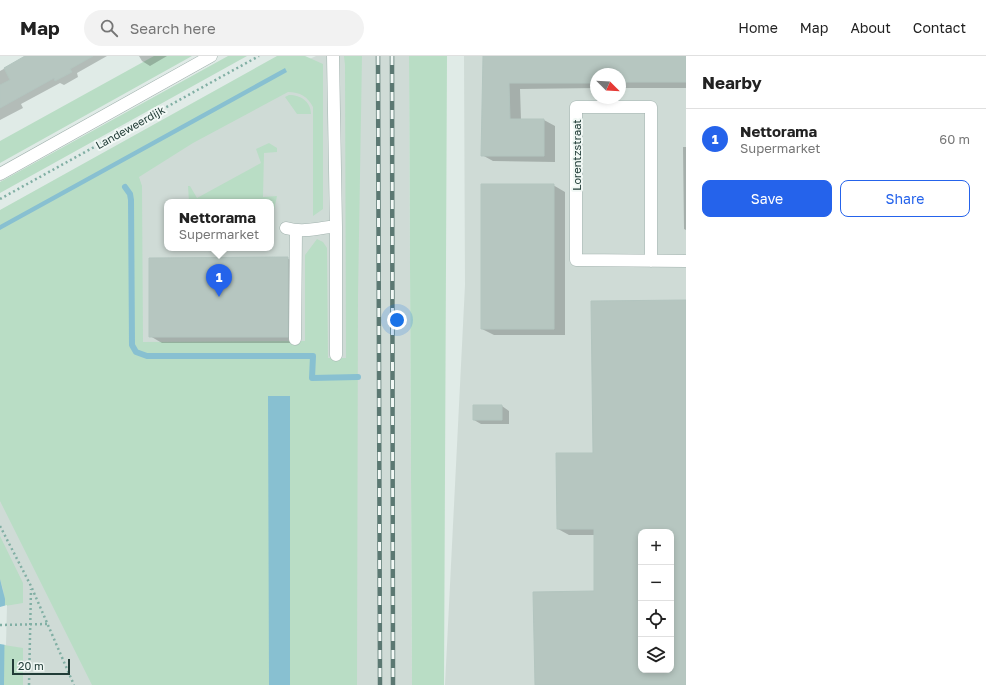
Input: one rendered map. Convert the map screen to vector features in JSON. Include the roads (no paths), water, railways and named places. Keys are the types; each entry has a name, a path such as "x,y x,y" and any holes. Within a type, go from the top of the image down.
{"street":[{"name":"Landeweerdijk","path":"0,174 211,56"},
{"path":"333,56 336,226 336,355"},
{"name":"Lorentzstraat","path":"651,260 651,107 576,107 576,260 686,261"},
{"path":"295,340 291,229 336,226"}],"water":[{"path":"285,68 287,72 0,230 0,225"},
{"path":"268,396 290,396 290,685 269,685"},
{"path":"0,579 5,599 4,685 0,685"}],"waterway":[{"path":"125,187 130,194 131,200 132,345 136,352 147,356 313,356 312,378 358,377"}],"railway":[{"path":"378,56 380,685"},
{"path":"392,56 393,685"}],"place":[{"name":"Nettorama","path":"219,297"}]}
